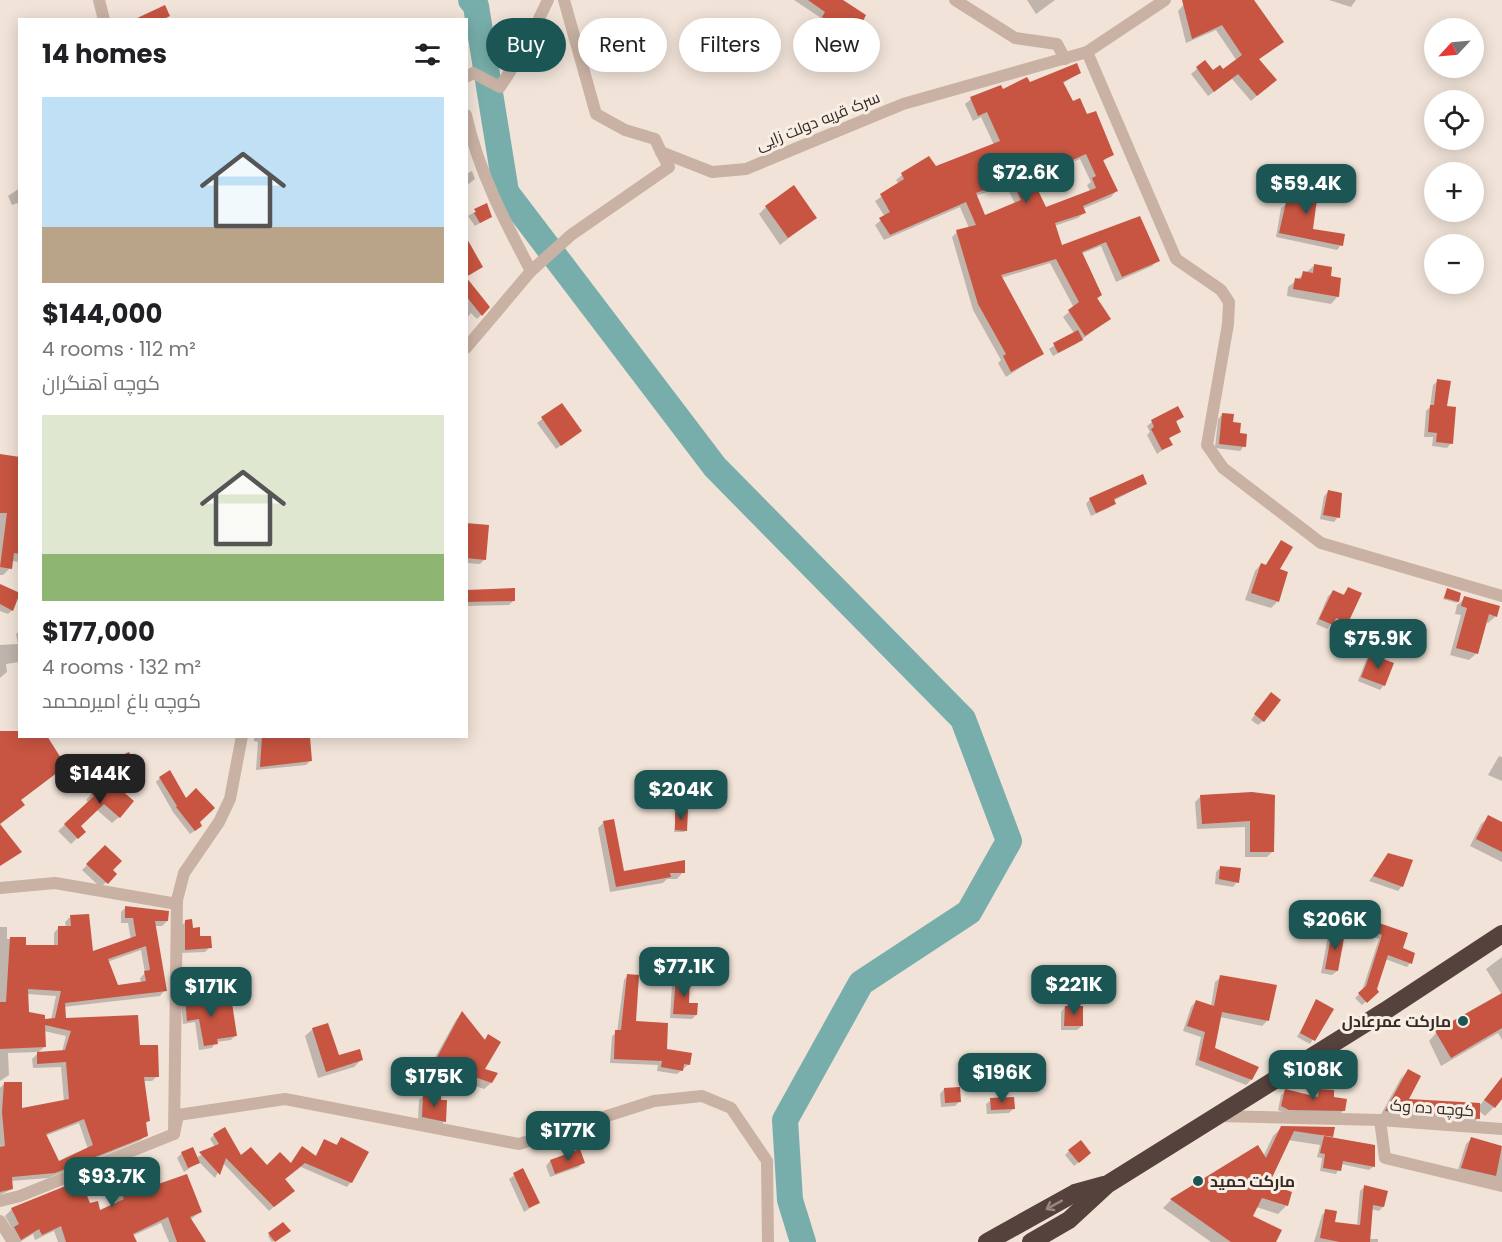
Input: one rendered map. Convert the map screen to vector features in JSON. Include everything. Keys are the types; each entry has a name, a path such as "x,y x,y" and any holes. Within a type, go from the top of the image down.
{"highway":[{"path":"1031,1242 1069,1220 1108,1184 1386,1011 1502,934"},
{"path":"987,1242 1076,1193 1108,1184"}],"street":[{"path":"99,0 104,18"},
{"path":"468,75 473,73 500,87 524,50 548,0"},
{"name":"سرک قریه دولت زایی","path":"564,0 596,114 625,130 656,139 661,152 712,172 746,169 903,104 1087,52 1166,0"},
{"path":"955,0 1015,38 1057,44 1065,59"},
{"path":"1087,52 1176,259 1221,290 1229,303 1228,324 1208,446 1223,468 1321,543 1502,596"},
{"path":"468,124 473,147 482,169 531,271"},
{"path":"468,346 531,271 571,235 669,167 661,152"},
{"path":"174,1134 177,904 184,873 219,822 230,799 242,738"},
{"path":"0,888 55,883 177,904"},
{"path":"174,1134 178,1115 285,1099 519,1144 654,1101 702,1096 732,1108 767,1161 768,1242"},
{"name":"کوچه ده وک","path":"1216,1116 1380,1120 1502,1129"},
{"path":"1380,1120 1385,1158 1502,1186"},
{"path":"0,1201 20,1196 174,1134"},
{"path":"0,1221 13,1242"}],"building":[{"path":"808,0 843,0 866,15 864,18 823,18 825,12"},
{"path":"1182,0 1254,0 1284,42 1259,59 1277,80 1257,96 1238,74 1214,92 1196,67 1205,60 1213,70 1220,65 1223,69 1242,55 1222,25 1192,39"},
{"path":"165,5 170,16 166,18 137,18"},
{"path":"1077,63 1081,73 1063,82 1073,101 1080,98 1087,114 1096,111 1114,155 1103,160 1118,191 1083,206 1086,213 1055,223 1062,245 1140,216 1160,261 1122,277 1106,242 1082,252 1102,295 1097,298 1111,319 1085,336 1068,310 1079,302 1056,259 1001,275 1044,354 1011,372 1003,356 1006,354 978,304 956,230 976,225 966,202 890,235 879,218 890,212 880,194 904,179 901,173 929,156 936,166 1000,141 987,112 978,116 970,97 1001,85 1003,89 1027,77 1030,82","holes":["1086,154 1096,176 1092,178 1096,188 1046,207 1032,178","1012,180 1021,200 985,215 976,193"]},
{"path":"1295,179 1319,184 1313,229 1345,234 1343,246 1279,233 1286,202 1290,203"},
{"path":"794,185 817,218 788,238 765,206"},
{"path":"487,203 492,217 480,223 474,209"},
{"path":"468,241 483,267 468,276"},
{"path":"1314,264 1332,267 1331,276 1341,278 1339,297 1293,289 1295,278 1301,279 1303,271 1313,273"},
{"path":"468,280 490,307 482,316 468,298"},
{"path":"1078,330 1083,340 1058,353 1053,343"},
{"path":"1437,379 1451,381 1447,406 1456,407 1453,444 1436,442 1437,433 1428,432 1430,405 1434,405"},
{"path":"562,403 582,431 561,446 541,417"},
{"path":"1178,406 1184,417 1176,421 1181,432 1169,438 1173,445 1162,450 1151,429 1154,427 1151,420"},
{"path":"1222,413 1234,414 1233,422 1241,423 1240,433 1247,434 1246,447 1219,444"},
{"path":"0,454 18,457 18,554 14,553 12,569 0,567 7,513 0,513"},
{"path":"1143,474 1147,484 1114,499 1116,504 1096,513 1089,498"},
{"path":"1328,490 1342,493 1340,518 1323,515"},
{"path":"468,523 489,525 486,560 468,558"},
{"path":"1281,540 1293,547 1280,569 1288,572 1279,602 1251,593 1261,563 1266,565"},
{"path":"0,584 18,592 13,611 0,604"},
{"path":"1348,587 1362,593 1348,623 1336,618 1333,625 1319,619 1333,590 1344,595"},
{"path":"515,588 515,601 468,602 468,590"},
{"path":"1447,588 1461,593 1459,602 1444,598"},
{"path":"1464,596 1500,606 1497,617 1489,614 1478,654 1456,648 1467,608 1461,606"},
{"path":"1370,654 1394,663 1385,686 1361,677"},
{"path":"1271,692 1281,700 1264,722 1254,714"},
{"path":"0,731 18,731 18,738 48,738 66,766 21,800 25,805 0,824"},
{"path":"262,738 310,738 312,761 260,767"},
{"path":"129,752 135,763 115,773 109,761"},
{"path":"170,770 186,798 196,788 215,808 200,822 202,826 195,831 176,807 159,777"},
{"path":"105,776 134,801 120,818 104,804 81,826 86,832 78,839 64,824 94,796 91,793"},
{"path":"1252,792 1275,795 1274,852 1250,852 1250,821 1202,824 1200,795"},
{"path":"688,810 687,831 675,830 675,812"},
{"path":"1488,815 1502,822 1502,852 1476,839"},
{"path":"614,819 624,871 685,860 685,873 670,873 671,877 616,887 603,821"},
{"path":"0,824 22,852 0,866"},
{"path":"105,845 122,861 113,870 117,874 108,884 86,864"},
{"path":"1388,853 1413,860 1403,887 1373,876"},
{"path":"1220,866 1241,868 1239,883 1219,879"},
{"path":"125,906 169,911 168,921 155,921 167,991 65,1003 66,1018 138,1015 140,1045 158,1045 159,1077 144,1077 150,1121 146,1122 148,1136 55,1173 12,1177 13,1189 0,1192 0,1147 5,1146 2,1112 4,1082 22,1082 22,1108 69,1099 66,1062 37,1064 37,1052 65,1050 71,1031 45,1025 46,1047 0,1049 0,1002 6,1002 10,937 26,937 26,945 58,945 58,926 71,926 70,915 89,914 93,951 136,936 133,918 125,918","holes":["146,946 150,970 144,971 146,981 118,985 108,959","28,989 61,991 55,1018 45,1019 45,1015 29,1012","84,1119 93,1145 59,1161 46,1134"]},
{"path":"1359,916 1408,933 1403,948 1415,953 1412,964 1388,955 1377,989 1379,992 1367,1003 1358,993 1366,986 1382,935 1356,925"},
{"path":"192,919 193,928 200,927 200,936 211,936 212,948 185,950 185,920"},
{"path":"1332,931 1345,933 1338,971 1325,969"},
{"path":"627,974 639,975 636,1021 668,1023 667,1049 692,1053 690,1065 684,1064 683,1071 661,1067 662,1061 614,1059 615,1030 621,1030"},
{"path":"1220,975 1277,985 1269,1021 1222,1012 1215,1048 1259,1067 1252,1080 1199,1060 1205,1032 1187,1026 1196,1000 1214,1006"},
{"path":"676,977 690,978 689,1003 698,1003 697,1015 673,1014"},
{"path":"208,993 209,1001 218,999 219,1006 232,1003 237,1036 217,1039 218,1044 204,1046 199,1019 187,1021 185,997"},
{"path":"1502,993 1502,1028 1451,1058 1435,1031"},
{"path":"1316,999 1334,1009 1315,1041 1300,1033"},
{"path":"1065,1006 1083,1006 1083,1026 1064,1026"},
{"path":"462,1011 485,1040 488,1034 501,1042 485,1069 498,1073 492,1083 434,1063"},
{"path":"328,1023 339,1055 360,1049 363,1060 326,1072 312,1028"},
{"path":"1408,1069 1421,1076 1409,1099 1480,1103 1480,1119 1385,1111"},
{"path":"1502,1077 1502,1099 1495,1108 1484,1100"},
{"path":"960,1087 961,1102 945,1103 944,1088"},
{"path":"1285,1089 1318,1097 1319,1089 1334,1090 1334,1097 1347,1099 1345,1111 1289,1110 1281,1106"},
{"path":"423,1094 441,1095 441,1100 447,1100 446,1122 422,1117"},
{"path":"1014,1097 1015,1109 991,1110 990,1098"},
{"path":"1281,1126 1335,1127 1333,1137 1294,1131 1269,1184 1292,1192 1288,1206 1262,1198 1253,1216 1282,1230 1276,1242 1231,1242 1170,1199 1258,1145 1266,1158"},
{"path":"225,1127 241,1155 251,1147 267,1165 280,1152 291,1163 302,1146 316,1156 324,1139 337,1145 341,1137 369,1152 352,1183 305,1163 285,1179 295,1191 274,1207 226,1158 220,1175 199,1152 219,1144 213,1134"},
{"path":"1324,1136 1375,1145 1375,1167 1343,1161 1341,1171 1323,1168 1325,1154 1320,1153"},
{"path":"1471,1137 1502,1146 1496,1176 1461,1168"},
{"path":"1081,1140 1091,1153 1079,1163 1068,1150"},
{"path":"193,1147 200,1163 188,1168 181,1152"},
{"path":"580,1149 585,1163 555,1174 550,1160"},
{"path":"135,1158 138,1165 131,1167 141,1190 187,1174 202,1212 190,1217 206,1242 177,1242 168,1217 133,1234 137,1242 66,1242 61,1226 42,1235 39,1229 21,1240 14,1227 19,1224 11,1208","holes":["105,1174 106,1178 113,1175 124,1199 100,1210 98,1201 90,1203 82,1183"]},
{"path":"523,1168 540,1203 529,1208 513,1173"},
{"path":"1364,1185 1388,1191 1384,1207 1373,1205 1370,1242 1340,1242 1320,1238 1325,1209 1337,1211 1335,1222 1360,1225"},
{"path":"283,1222 291,1231 275,1242 268,1233"}],"waterway":[{"path":"471,0 476,6 506,192 715,467 963,719 1009,841 969,912 861,983 785,1120 790,1200 803,1242"}],"place":[{"name":"مارکت عمرعادل","path":"1463,1021"},
{"name":"مارکت حمید","path":"1198,1181"}]}
